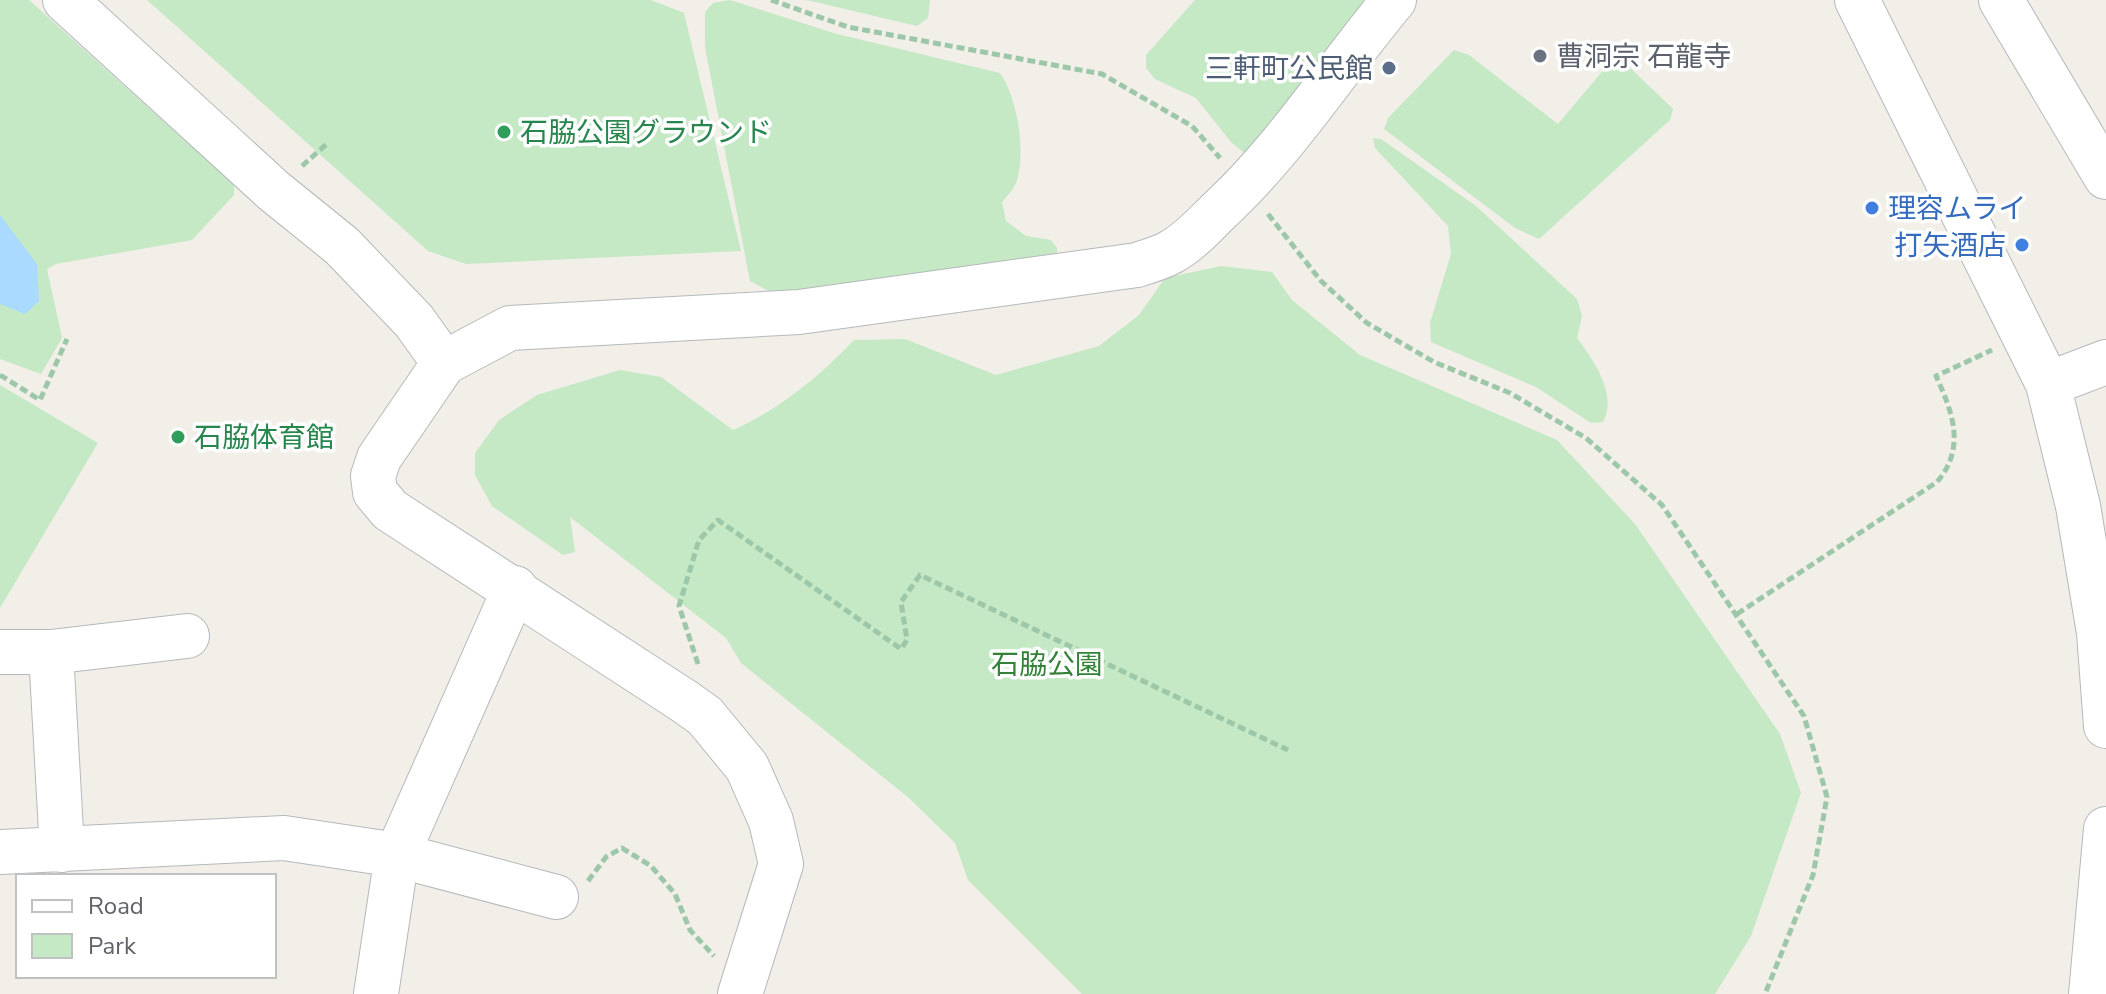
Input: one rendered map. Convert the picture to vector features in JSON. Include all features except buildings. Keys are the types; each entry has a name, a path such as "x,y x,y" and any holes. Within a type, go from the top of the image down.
{"street":[{"path":"65,0 274,191 342,246 414,321 444,363"},
{"path":"742,988 781,864 771,821 747,767 705,716 515,588 390,510 375,492 373,476 379,458 444,363 510,328 799,312 1137,265 1168,254 1185,243 1244,187 1331,84 1357,44 1394,0"},
{"path":"1857,0 2048,384 2078,506 2099,633 2106,726"},
{"path":"2001,0 2106,177"},
{"path":"2048,384 2106,362"},
{"path":"376,994 397,855 515,588"},
{"path":"0,652 51,652 187,636"},
{"path":"51,652 62,850"},
{"path":"2091,994 2106,829"},
{"path":"0,852 284,838 397,855 556,897"}],"path":[{"path":"771,0 848,27 1102,74 1192,126 1321,281 1367,323 1434,362 1510,393 1586,438 1662,505 1804,716 1827,797 1813,875 1765,994"},
{"path":"0,375 40,400 67,339"},
{"path":"1737,614 1937,482 1948,469 1956,438 1948,404 1936,376 1999,347"},
{"path":"705,716 702,675 679,606 699,540 718,520 901,649 907,640 901,602 920,575 1288,750"},
{"path":"556,897 583,889 606,857 622,848 651,866 675,894 690,930 742,988"}],"green space":[{"path":"0,0 29,0 234,185 234,195 192,240 56,264 47,269 62,338 41,374 0,359"},
{"name":"石脇公園グラウンド","path":"147,0 651,0 684,13 741,251 466,264 428,251"},
{"path":"730,0 837,34 1000,73 1015,110 1021,154 1017,180 1002,202 1006,221 1026,236 1051,240 1057,248 1057,258 774,294 750,281 705,47 705,12 713,3"},
{"path":"807,0 930,1 928,18 917,26"},
{"path":"1195,0 1378,0 1248,156 1231,142 1196,98 1155,79 1146,68 1146,55"},
{"path":"1454,50 1469,55 1558,124 1611,61 1623,61 1673,109 1670,120 1539,239 1515,228 1384,129 1388,118"},
{"path":"1373,138 1381,139 1476,206 1577,299 1582,316 1577,338 1606,389 1607,411 1603,422 1591,423 1536,387 1431,342 1430,323 1451,254 1448,226 1375,148"},
{"name":"石脇公園","path":"1221,266 1272,272 1292,300 1360,355 1557,440 1635,524 1780,734 1801,793 1751,936 1715,994 1082,994 968,880 955,843 909,798 741,663 726,638 570,517 575,552 563,555 492,506 475,475 475,453 499,420 537,395 620,370 661,377 733,430 767,413 798,391 854,340 905,339 996,375 1099,346 1139,315 1165,278"},
{"path":"0,385 98,443 0,608"}],"water":[{"path":"0,215 37,264 39,301 25,314 0,304"}],"place":[{"name":"曹洞宗 石龍寺","path":"1540,56"},
{"name":"三軒町公民館","path":"1389,68"},
{"name":"石脇公園グラウンド","path":"504,132"},
{"name":"理容ムライ","path":"1872,208"},
{"name":"打矢酒店","path":"2022,245"},
{"name":"石脇体育館","path":"178,437"}]}
